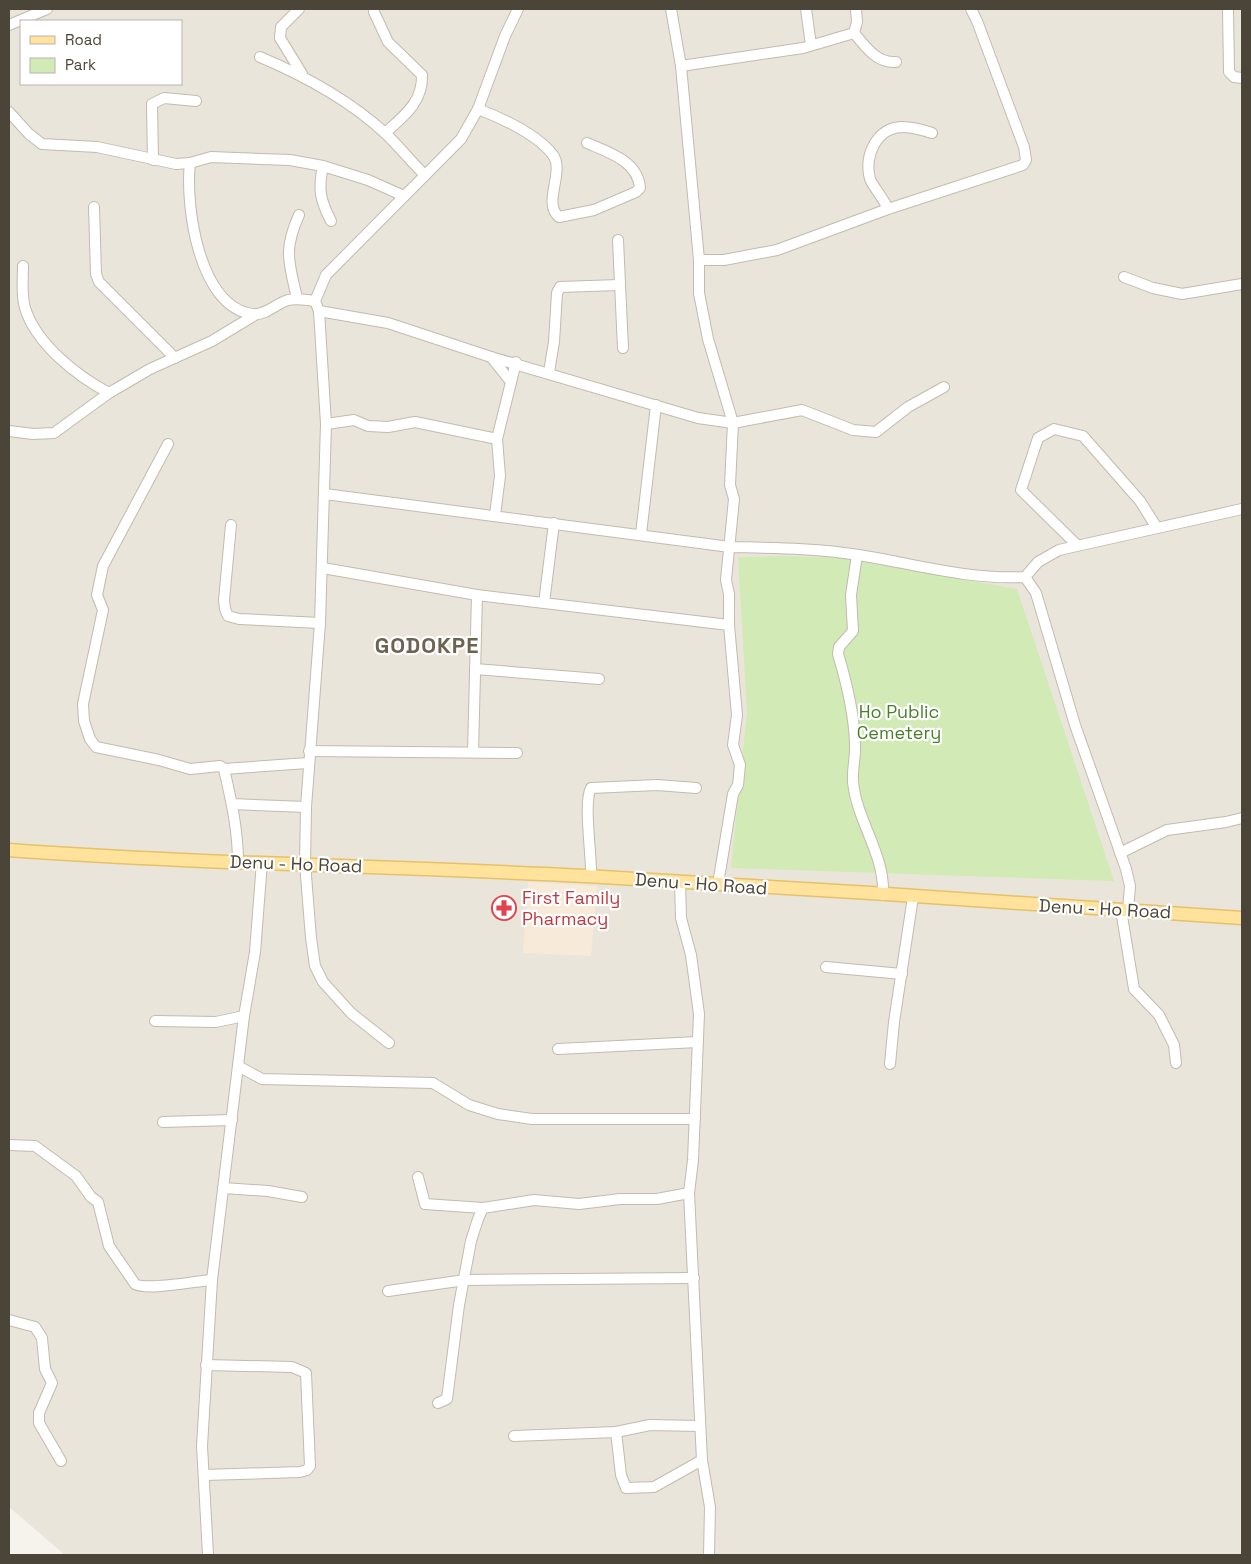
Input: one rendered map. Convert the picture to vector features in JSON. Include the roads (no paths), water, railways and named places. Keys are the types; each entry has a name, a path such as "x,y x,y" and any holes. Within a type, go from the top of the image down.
{"main road":[{"name":"Denu - Ho Road","path":"9,850 105,857 305,863 591,876 1242,918"}],"street":[{"path":"21,20 47,9"},
{"path":"298,9 281,27 280,38 302,75"},
{"path":"389,1043 351,1013 329,991 317,973 311,938 305,863 306,807 323,568 326,424 317,306 326,275 460,139 478,109 505,36 518,9"},
{"path":"671,9 681,66 698,260 699,293 708,339 733,423 730,485 734,499 726,580 730,608 729,625 737,715 733,745 740,765 738,785 733,794 718,884"},
{"path":"806,9 812,45"},
{"path":"854,33 857,22 856,9"},
{"path":"698,260 724,260 777,250 888,209 1017,168 1026,160 1024,147 978,21 970,9"},
{"path":"1228,9 1229,72 1234,77 1242,78"},
{"path":"374,12 388,42 422,75 422,84 416,104 385,133"},
{"path":"681,66 812,45 854,33"},
{"path":"854,33 873,54 885,62 896,62"},
{"path":"260,57 302,75 385,133 424,175"},
{"path":"153,160 152,104 164,98 196,101"},
{"path":"478,109 499,117 530,135 554,156 557,168 554,210 559,218 594,210 636,192 640,188 634,170 615,155 587,143"},
{"path":"9,112 29,134 42,144 97,146 176,164 190,163 211,157 290,160 323,166 368,180 404,196"},
{"path":"888,209 882,195 870,180 868,156 874,142 888,130 901,127 932,133"},
{"path":"190,163 188,176 197,248 218,293 238,310 255,315"},
{"path":"323,166 320,190 322,203 331,221"},
{"path":"94,207 96,274 99,282 175,358"},
{"path":"297,298 288,250 290,236 299,215"},
{"path":"618,240 623,348"},
{"path":"23,266 24,306 29,318 64,363 80,377 109,393"},
{"path":"1124,277 1153,288 1182,294 1242,284"},
{"path":"549,372 554,342 557,293 560,287 619,285"},
{"path":"9,430 33,434 54,433 109,393 212,341 255,315 288,300 297,298 317,306 388,323 491,357 516,362 698,418 733,423 802,410 853,430 876,432 908,406 944,386"},
{"path":"491,357 511,382"},
{"path":"495,515 500,476 497,439 516,362"},
{"path":"641,534 656,404"},
{"path":"326,424 354,420 368,426 388,427 415,422 497,439"},
{"path":"1077,546 1021,490 1038,438 1054,429 1083,436 1140,501 1157,528"},
{"path":"168,444 103,566 97,595 103,610 84,704 84,721 90,739 96,747 159,760 190,769 220,766 224,769 308,763"},
{"path":"325,494 730,547 797,548 857,555 998,578 1025,577 1038,562 1059,550 1242,509"},
{"path":"544,603 554,523"},
{"path":"231,525 224,600 228,616 239,619 320,623"},
{"path":"857,555 851,595 853,631 839,647 838,654 851,696 855,745 853,781 859,808 881,864 884,879 883,895"},
{"path":"323,568 478,595 729,625"},
{"path":"1025,577 1036,593 1075,725 1130,886 1124,910 1134,988 1160,1015 1174,1045 1176,1064"},
{"path":"473,752 478,595"},
{"path":"475,669 599,679"},
{"path":"309,751 517,753"},
{"path":"224,769 238,842 238,862"},
{"path":"591,876 591,843 588,819 589,792 591,788 657,785 696,788"},
{"path":"232,804 306,807"},
{"path":"1120,853 1168,830 1217,824 1242,818"},
{"path":"208,1555 202,1446 212,1280 244,1016 254,952 262,862"},
{"path":"680,882 681,918 691,955 697,988 698,1042 695,1120 689,1193 702,1460 710,1507 709,1555"},
{"path":"890,1064 913,897"},
{"path":"826,967 902,974"},
{"path":"155,1021 209,1022 244,1016"},
{"path":"558,1049 698,1042"},
{"path":"238,1066 262,1079 433,1083 469,1105 498,1114 532,1118 695,1120"},
{"path":"163,1122 232,1120"},
{"path":"9,1145 35,1146 76,1176 91,1198 98,1202 109,1246 135,1284 154,1288 171,1284 212,1280"},
{"path":"418,1177 425,1204 484,1208 534,1200 579,1204 620,1199 657,1199 689,1193"},
{"path":"223,1188 268,1191 302,1197"},
{"path":"438,1403 447,1399 459,1305 475,1226 484,1208"},
{"path":"388,1290 465,1280 694,1278"},
{"path":"9,1320 36,1327 40,1333 45,1368 52,1383 39,1413 39,1423 61,1462"},
{"path":"204,1475 300,1472 307,1470 310,1466 306,1373 292,1367 206,1365"},
{"path":"514,1436 616,1432 650,1425 700,1426"},
{"path":"616,1432 621,1475 626,1488 654,1487 702,1460"}],"place":[{"name":"First Family Pharmacy","path":"504,908"}],"district":[{"name":"GODOKPE","path":"427,645"}],"park label":[{"name":"Ho Public Cemetery","path":"899,722"}]}
